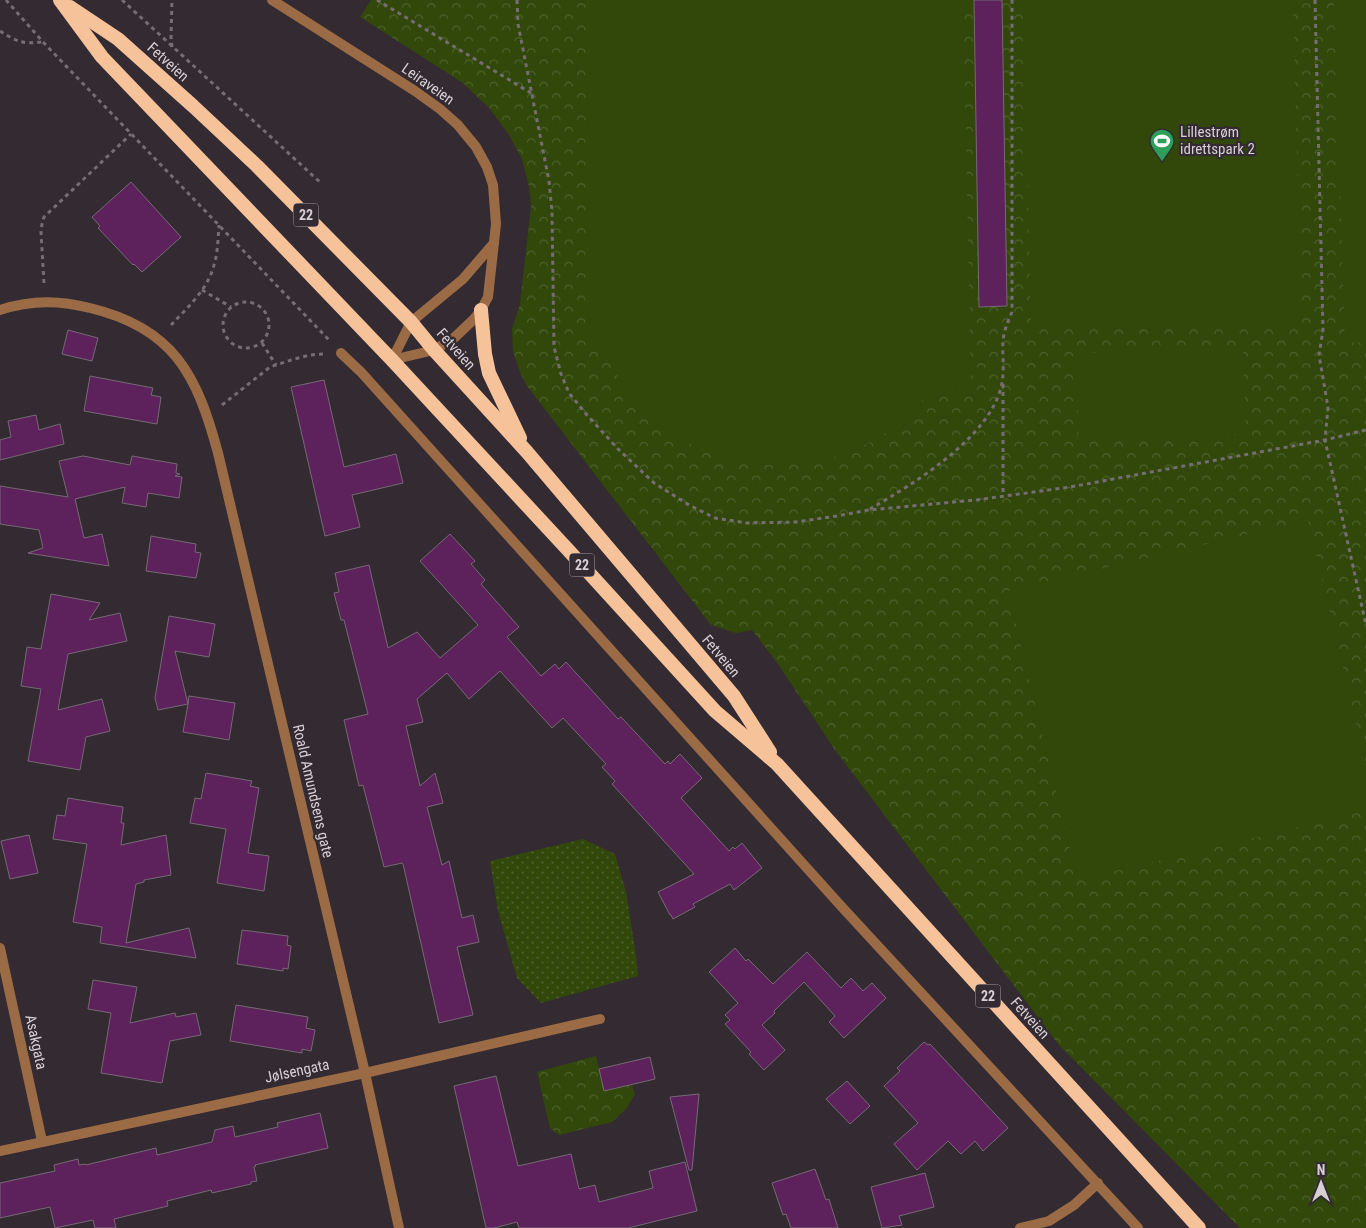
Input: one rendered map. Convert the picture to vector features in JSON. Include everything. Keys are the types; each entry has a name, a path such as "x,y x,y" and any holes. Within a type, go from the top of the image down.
{"highway":[{"name":"Fetveien","path":"62,1 118,39 193,106 257,166 411,322 527,452 734,696 777,764"},
{"name":"Fetveien","path":"62,1 102,58 392,360 715,712 777,764 1199,1228"},
{"path":"481,310 489,373 527,452"}],"street":[{"name":"Leiraveien","path":"272,0 440,109 458,125 476,147 487,167 493,185 496,224 488,297 473,320 454,338 434,350 392,360"},
{"path":"392,360 411,322 463,279 494,243"},
{"name":"Roald Amundsens gate","path":"0,310 15,305 45,302 75,304 120,316 158,338 184,366 197,389 208,417 227,491 365,1073 399,1228"},
{"path":"341,353 361,372 840,906 1138,1228"},
{"name":"Asakgata","path":"0,948 42,1141"},
{"name":"Jølsengata","path":"0,1151 365,1073 600,1019"},
{"path":"1020,1228 1050,1225 1098,1183"}],"path":[{"path":"6,0 43,42 341,353"},
{"path":"122,0 322,184"},
{"path":"172,0 172,48"},
{"path":"378,0 532,93"},
{"path":"517,0 518,24 549,181 552,212 554,347 561,374 569,393 587,416 654,483 714,518 747,523 796,522 868,510 976,500 1070,487 1325,440 1366,430"},
{"path":"1003,496 1004,335 1012,312 1012,0"},
{"path":"1315,0 1323,330 1319,355 1328,407 1325,440 1366,625"},
{"path":"0,31 16,41 26,43 43,42"},
{"path":"44,290 41,232 44,217 131,134"},
{"path":"158,338 206,286 214,265 219,225"},
{"path":"202,290 231,307"},
{"path":"242,302 248,302 254,303 264,310 269,320 269,326 268,332 261,342 250,348 238,347 228,340 223,329 224,317 231,307 242,302"},
{"path":"261,342 276,365"},
{"path":"208,417 270,367 310,355 341,353"},
{"path":"868,510 936,467 964,442 989,413 1000,390 1003,369"}],"green space":[{"path":"371,0 1366,0 1366,1228 1240,1228 1059,1045 835,750 778,664 752,630 736,633 711,625 527,386 521,375 513,352 512,329 520,304 531,206 529,186 522,159 509,135 490,109 463,83 360,17"},
{"path":"586,0 963,0 971,390 930,390 914,411 875,440 832,458 787,465 743,462 701,449 663,426 630,394 605,352 590,351"},
{"name":"Lillestrøm idrettspark 2","path":"1023,0 1293,0 1301,324 1031,329"},
{"path":"1334,0 1366,0 1366,342 1345,343"},
{"path":"1243,347 1246,434 1079,440 1076,353"},
{"path":"1308,520 1366,764 1366,811 1077,880 1008,591"},
{"path":"583,839 615,854 626,892 638,976 541,1003 517,978 498,911 490,861"},
{"path":"596,1056 604,1088 631,1082 635,1094 627,1108 612,1122 559,1135 550,1128 537,1072"}],"building":[{"path":"974,0 1002,0 1007,306 979,307"},
{"path":"131,182 181,237 142,272 98,228 100,226 92,217"},
{"path":"68,330 98,338 92,361 62,354"},
{"path":"90,376 153,388 151,395 161,397 157,424 84,411"},
{"path":"324,380 344,467 396,454 403,483 352,495 360,527 325,536 291,387"},
{"path":"36,415 39,430 60,424 64,444 0,460 0,440 11,437 8,421"},
{"path":"83,456 130,465 132,456 177,464 176,473 180,474 175,476 182,477 179,498 148,493 146,507 122,503 125,487 75,499 84,538 102,534 109,566 28,553 43,548 39,530 0,524 0,486 68,497 59,461"},
{"path":"450,534 475,561 471,564 485,580 481,584 519,627 507,637 541,676 555,664 559,669 566,662 618,719 621,717 665,764 668,761 670,764 680,754 702,778 681,798 729,851 742,843 762,868 734,890 730,884 693,904 695,907 673,919 658,892 694,874 612,784 615,781 602,767 606,764 563,718 552,728 500,671 469,699 447,673 417,699 423,722 406,726 420,786 435,773 443,803 427,807 442,865 449,861 462,918 473,915 479,942 457,947 473,1015 439,1023 403,864 384,867 363,785 359,786 344,720 368,714 344,620 341,620 334,593 339,592 335,573 369,565 388,648 417,632 440,658 478,625 420,561"},
{"path":"151,536 196,544 195,552 201,553 196,578 146,571"},
{"path":"51,594 100,603 89,620 120,613 127,641 68,654 58,710 102,699 110,731 86,737 80,770 28,761 41,689 21,686 27,647 41,649"},
{"path":"169,616 215,624 209,657 175,651 188,704 158,710 155,698"},
{"path":"189,696 235,703 229,740 183,732"},
{"path":"206,773 252,781 250,786 259,788 248,853 269,856 264,891 217,883 226,829 190,823 195,798 201,799"},
{"path":"68,798 123,807 121,823 124,823 121,845 166,835 171,875 144,880 144,882 136,884 126,943 189,928 196,958 100,943 102,927 73,922 87,844 53,839 57,815 65,816"},
{"path":"29,835 38,873 10,879 1,841"},
{"path":"242,930 288,936 287,945 291,946 288,969 283,968 283,971 237,964"},
{"path":"735,948 746,961 748,959 773,984 807,952 841,988 851,978 863,991 872,983 886,998 844,1038 829,1022 835,1016 804,982 762,1025 785,1050 764,1070 749,1054 751,1052 725,1024 730,1020 725,1015 738,1003 709,972"},
{"path":"93,980 137,987 130,1023 175,1013 176,1017 196,1013 201,1035 170,1041 162,1083 101,1073 111,1013 88,1009"},
{"path":"236,1005 308,1017 306,1028 315,1030 311,1051 302,1049 302,1053 230,1041"},
{"path":"924,1042 928,1045 930,1044 1008,1128 983,1151 975,1141 961,1154 948,1141 917,1170 894,1144 918,1123 884,1086 900,1071 897,1068"},
{"path":"650,1057 655,1079 604,1091 599,1069"},
{"path":"496,1076 518,1166 571,1154 579,1189 595,1185 599,1202 653,1188 649,1171 685,1162 697,1211 628,1228 519,1228 517,1222 494,1228 486,1228 454,1086"},
{"path":"847,1081 870,1106 850,1124 826,1099"},
{"path":"699,1094 692,1170 689,1170 670,1097"},
{"path":"320,1113 328,1148 255,1165 257,1181 251,1182 251,1184 212,1193 211,1190 167,1201 168,1206 114,1219 116,1228 95,1228 93,1220 55,1228 50,1207 0,1218 0,1183 55,1171 54,1165 78,1159 79,1165 86,1165 156,1148 157,1155 212,1142 215,1130 233,1126 235,1137 278,1127 277,1123"},
{"path":"815,1169 826,1200 829,1199 838,1228 791,1228 786,1214 783,1215 772,1183"},
{"path":"925,1173 934,1207 899,1216 902,1225 882,1228 871,1187"}],"place":[{"name":"Lillestrøm idrettspark 2","path":"1162,162"}]}
